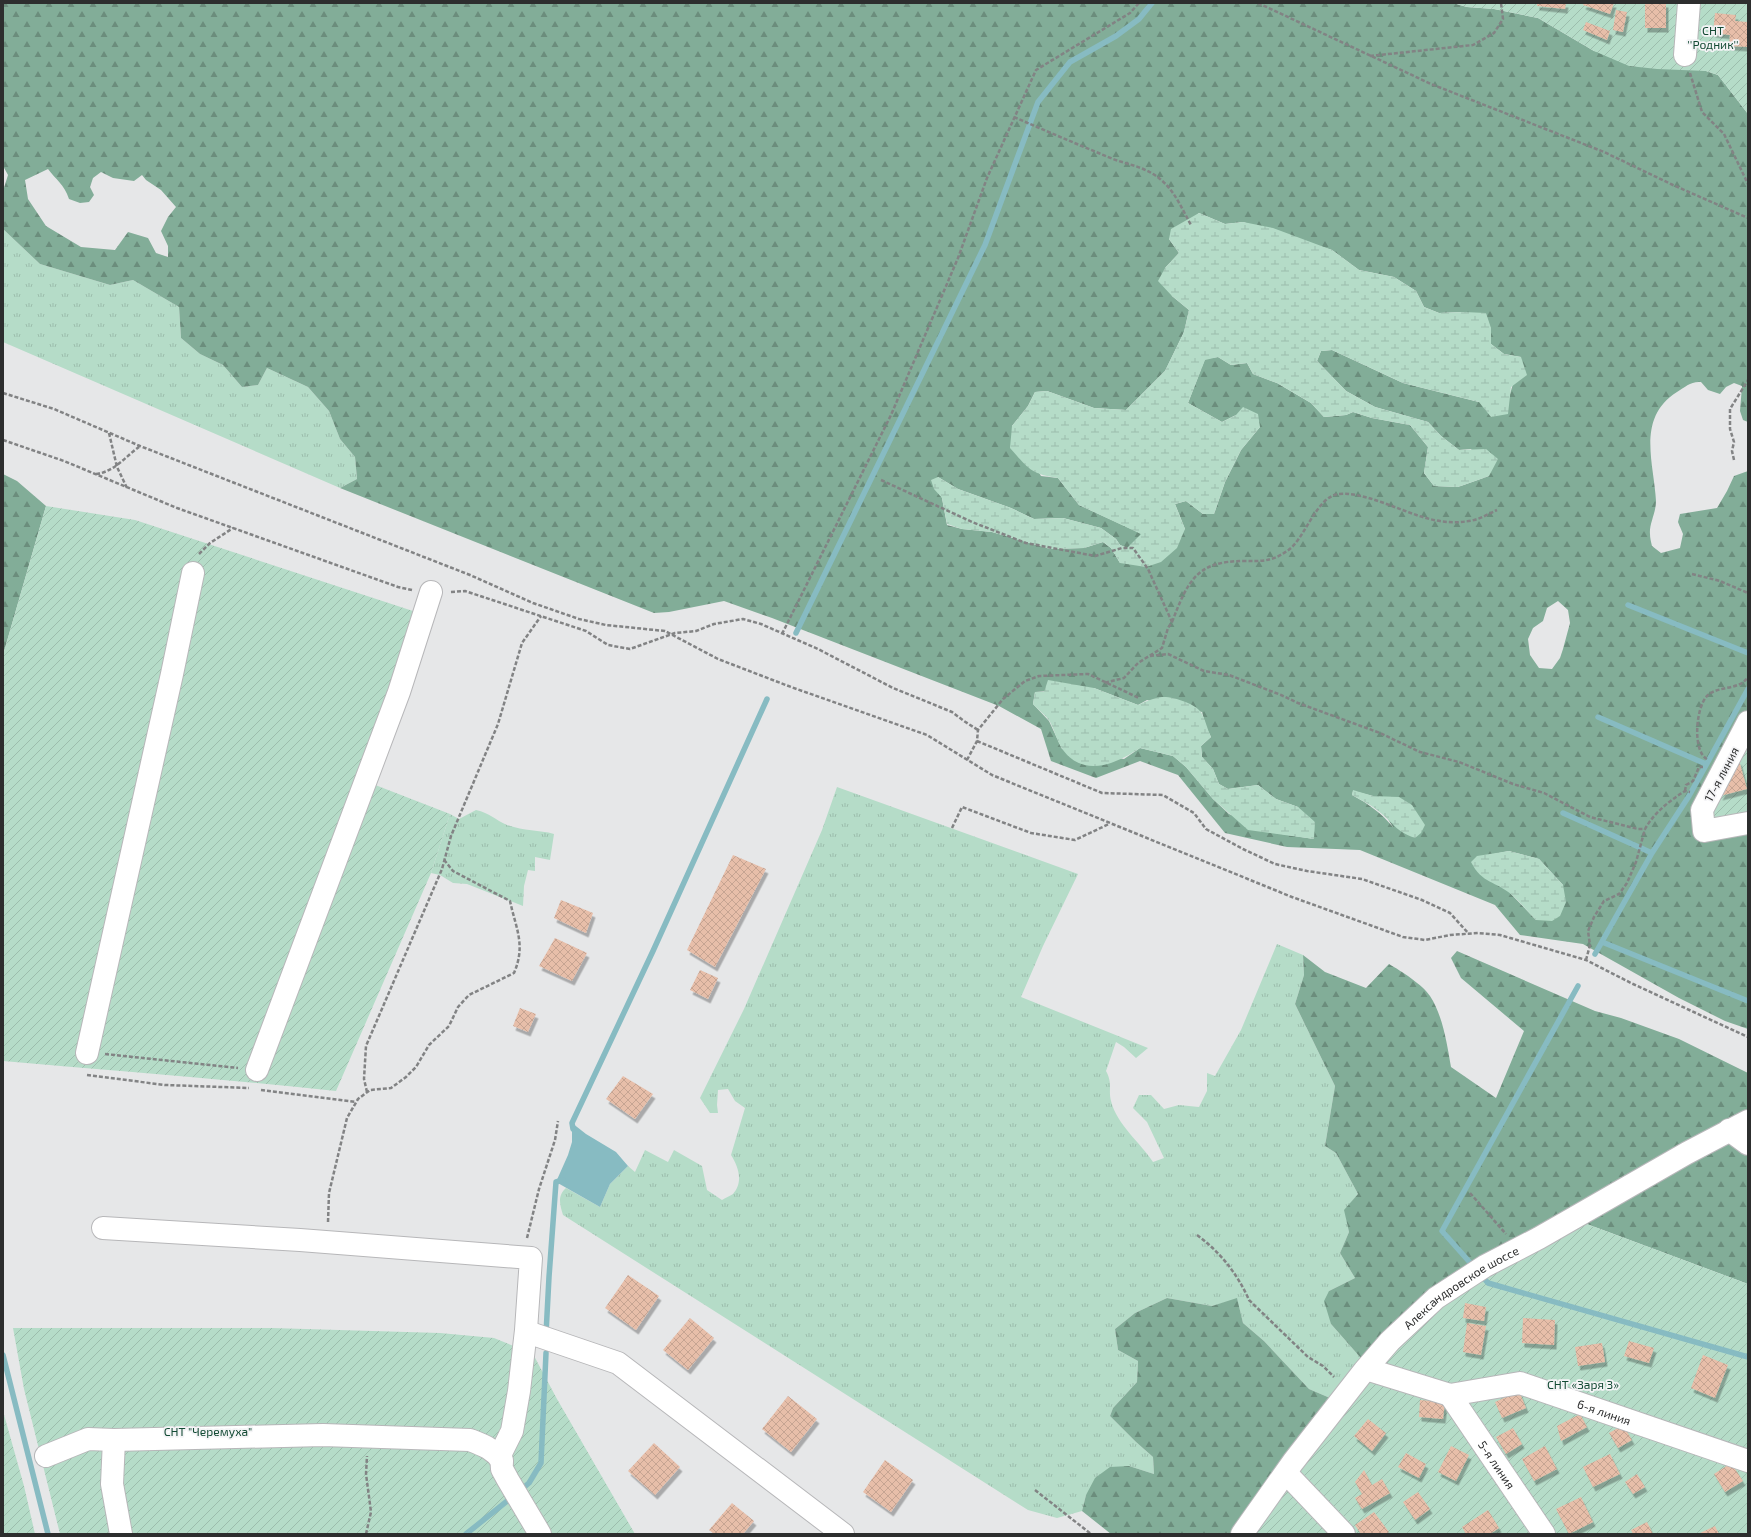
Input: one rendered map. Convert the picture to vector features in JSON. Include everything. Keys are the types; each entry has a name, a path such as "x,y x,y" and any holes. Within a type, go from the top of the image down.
{"street":[{"path":"1685,55 1689,3"},
{"path":"87,1052 193,573"},
{"path":"257,1070 399,692 431,592"},
{"name":"17-я линия","path":"1748,722 1702,810 1700,835 1748,823"},
{"path":"1739,1126 1748,1144"},
{"name":"Александровское шоссе","path":"1242,1534 1286,1473 1366,1369 1390,1341 1436,1298 1481,1268 1739,1126"},
{"path":"103,1228 323,1242 531,1258 526,1330 519,1391 512,1431 501,1453 502,1468 540,1534"},
{"path":"532,1334 618,1363 843,1534"},
{"name":"6-я линия","path":"1366,1369 1450,1395 1520,1383 1748,1461"},
{"name":"5-я линия","path":"1450,1395 1544,1534"},
{"path":"46,1456 88,1439 114,1440 323,1435 470,1440 485,1445 498,1454 502,1461"},
{"path":"114,1440 112,1484 121,1534"},
{"path":"1286,1473 1344,1534"}],"path":[{"path":"782,634 891,415 958,258 987,178 1036,70 1130,13 1139,3"},
{"path":"1258,3 1431,84 1604,152 1673,185 1748,218"},
{"path":"1369,56 1473,45 1494,34 1503,19 1502,3"},
{"path":"1685,55 1702,112 1724,134 1748,184"},
{"path":"1014,116 1124,163 1148,170 1172,190 1191,225"},
{"path":"1734,460 1732,451 1734,442 1730,429 1730,408 1748,380"},
{"path":"3,393 54,409 140,446 470,575 533,603 579,619 606,625 665,631 726,662 791,687 927,735 992,776 1292,897 1403,937 1426,940 1450,935 1469,935 1478,933 1500,935 1586,960 1633,984 1748,1037"},
{"path":"109,433 117,467 127,488"},
{"path":"3,440 64,461 127,488 233,528 398,587 421,592 465,591 586,631 608,645 630,649 672,634 696,631 714,624 743,619 761,624 818,649 894,688 952,712 978,730"},
{"path":"95,475 117,467 124,458 140,446"},
{"path":"881,480 972,522 1026,543 1095,556 1108,554 1122,548 1133,548 1148,569 1172,622"},
{"path":"1104,683 1124,678 1138,663 1162,648 1168,628 1172,622 1182,596 1194,578 1204,568 1240,561 1268,561 1288,551 1326,500 1337,494 1357,494 1431,521 1447,523 1475,520 1497,510"},
{"path":"193,573 199,554 210,543 233,528"},
{"path":"1692,574 1720,581 1748,593"},
{"path":"368,1092 364,1078 366,1046 445,861 451,836 498,724 522,643 541,616"},
{"path":"1150,656 1168,654 1204,671 1229,675 1281,694 1298,703 1386,735 1420,752 1459,762 1513,784 1544,793 1590,817 1638,829 1645,829"},
{"path":"967,760 977,741 978,730 1003,699 1025,681 1039,676 1088,674 1104,683 1139,698"},
{"path":"1705,758 1700,752 1697,741 1698,717 1706,697 1715,691 1731,688 1745,682 1748,677"},
{"path":"977,741 1102,793 1163,795 1194,813 1206,829 1274,864 1306,871 1362,879 1422,900 1450,913 1469,935"},
{"path":"1586,960 1590,945 1588,931 1594,917 1604,901 1619,894 1627,883 1636,862 1645,829 1650,821 1665,806 1686,791 1686,785 1693,781 1699,767 1703,767"},
{"path":"952,828 962,807 1031,833 1075,840 1109,824"},
{"path":"323,1242 329,1220 329,1193 347,1118 358,1098 370,1090 391,1088 406,1077 416,1067 429,1045 449,1026 458,1007 468,995 514,973 520,954 520,937 510,901 453,871 445,861"},
{"path":"87,1052 257,1070"},
{"path":"87,1075 165,1085 243,1088 356,1102"},
{"path":"521,1258 539,1189 555,1140 558,1121"},
{"path":"1470,1193 1518,1248"},
{"path":"1196,1235 1224,1258 1245,1290 1249,1300 1308,1357 1323,1366 1337,1381 1349,1390"},
{"path":"366,1534 371,1512 366,1461 372,1437"},
{"path":"1036,1490 1091,1534"}],"green space":[{"path":"3,3 1453,3 1467,7 1494,9 1538,18 1594,51 1706,71 1718,75 1748,114 1748,422 1743,420 1740,411 1742,386 1734,383 1726,387 1720,394 1708,390 1701,382 1694,382 1677,392 1664,403 1656,415 1650,442 1656,501 1650,536 1652,546 1661,553 1680,548 1683,534 1678,522 1680,514 1717,508 1734,476 1748,471 1748,1029 1725,1021 1679,998 1583,944 1520,935 1495,905 1360,850 1287,847 1225,833 1178,775 1140,761 1096,778 1051,761 1041,729 999,706 772,618 724,601 669,612 654,613 340,488 357,479 355,457 340,439 329,411 308,387 267,368 258,385 242,387 223,365 200,354 181,338 179,307 133,280 110,285 40,264 3,229 3,191 8,175 3,166","holes":["48,169 62,186 69,199 80,203 89,202 94,195 90,187 93,178 101,172 113,178 134,181 142,175 146,180 161,190 176,207 168,217 161,231 168,246 168,257 156,253 148,238 128,232 115,250 81,247 46,226 28,199 25,180","1199,213 1225,224 1243,222 1332,250 1359,270 1394,277 1416,291 1424,307 1439,313 1464,312 1491,328 1491,344 1504,354 1521,357 1510,394 1479,402 1403,383 1332,350 1321,351 1317,361 1346,391 1375,407 1428,422 1441,436 1459,450 1471,449 1489,476 1458,487 1434,486 1424,473 1428,447 1410,425 1372,418 1353,412 1346,415 1324,417 1311,403 1277,383 1253,374 1247,363 1231,365 1218,357 1205,359 1188,403 1222,422 1236,415 1260,427 1241,450 1225,482 1214,514 1203,514 1186,501 1175,504 1185,529 1120,563 1111,548 1103,542 1084,548 1050,549 992,532 962,529 947,525 938,477 958,489 1011,508 1034,519 1063,518 1101,528 1116,539 1120,545 1128,548 1142,534 1079,505 1058,478 1041,476 1012,426 1028,406 1035,392 1047,391 1094,408 1126,410 1165,371 1184,332 1189,310 1172,296 1165,268 1179,253 1169,239","1558,601 1568,610 1570,623 1563,649 1560,658 1552,669 1539,668 1530,655 1528,639 1533,628 1543,621 1547,608","1094,688 1138,705 1147,700 1202,712 1206,727 1211,737 1201,746 1202,757 1213,769 1219,784 1228,789 1258,785 1276,799 1298,807 1314,839 1275,833 1229,814 1213,799 1186,767 1173,756 1140,748 1124,759 1062,749 1049,721 1033,704 1035,692","1353,791 1373,796 1393,827 1384,817 1369,805 1352,795","1509,851 1539,859 1563,885 1536,920 1511,894 1494,854"]},
{"name":"СНТ ''Родник''","path":"1453,3 1748,3 1748,114 1718,75 1706,71 1629,66 1594,51 1538,18 1494,9 1467,7"},
{"path":"1199,213 1225,224 1243,222 1273,228 1332,250 1359,270 1394,277 1416,291 1424,307 1439,313 1486,313 1491,328 1491,344 1504,354 1521,357 1527,375 1511,387 1508,414 1491,417 1479,402 1403,383 1332,350 1321,351 1317,361 1346,391 1375,407 1428,422 1441,436 1459,450 1486,449 1498,459 1489,476 1458,487 1434,486 1424,473 1428,447 1410,425 1372,418 1353,412 1346,415 1324,417 1311,403 1277,383 1253,374 1247,363 1231,365 1218,357 1205,360 1188,403 1222,422 1236,415 1243,407 1258,414 1260,427 1241,450 1225,482 1214,514 1203,514 1186,501 1175,504 1185,529 1177,548 1161,562 1146,567 1120,563 1111,548 1103,542 1084,548 1050,549 992,532 962,529 947,524 942,498 934,489 931,480 938,477 958,489 1011,508 1034,519 1063,518 1101,528 1116,539 1120,545 1127,548 1141,534 1079,505 1058,478 1041,474 1030,469 1010,448 1012,426 1028,406 1035,392 1047,391 1094,408 1126,410 1165,371 1184,332 1189,310 1172,296 1158,281 1165,268 1179,253 1169,239 1171,229"},
{"path":"3,229 40,264 110,285 133,280 179,307 181,338 200,354 223,365 242,387 258,385 267,368 308,387 329,411 340,439 355,457 357,479 340,488 3,342"},
{"path":"3,474 17,481 46,506 3,655"},
{"path":"46,506 135,520 416,612 365,781 450,814 431,873 336,1091 3,1061 3,655"},
{"path":"1048,680 1094,688 1138,705 1162,697 1178,699 1190,704 1200,710 1205,719 1211,737 1201,746 1202,757 1213,769 1219,784 1228,789 1258,785 1276,799 1298,807 1315,822 1314,839 1248,830 1213,799 1186,767 1173,756 1140,748 1121,759 1100,766 1081,764 1071,759 1061,747 1048,719 1033,704 1035,692 1044,692"},
{"path":"1748,722 1748,823 1704,831"},
{"path":"837,787 1078,874 1043,946 1021,997 1148,1048 1136,1058 1116,1042 1106,1071 1110,1083 1111,1101 1118,1118 1153,1162 1164,1158 1147,1122 1133,1108 1139,1095 1151,1095 1164,1109 1179,1105 1199,1107 1207,1091 1207,1073 1215,1076 1241,1030 1277,944 1303,955 1304,975 1295,1004 1335,1086 1325,1146 1336,1153 1358,1194 1345,1210 1349,1232 1340,1253 1355,1278 1329,1291 1331,1324 1367,1365 1337,1401 1309,1389 1264,1341 1243,1323 1237,1299 1212,1306 1167,1298 1135,1313 1115,1329 1118,1350 1138,1361 1137,1382 1113,1408 1110,1416 1153,1457 1154,1474 1129,1466 1086,1495 1082,1511 1057,1518 1028,1510 563,1215 560,1197 566,1188 600,1207 610,1184 628,1166 635,1172 645,1150 668,1162 674,1150 702,1166 707,1190 722,1200 733,1194 738,1184 739,1174 731,1155 745,1108 735,1101 728,1089 718,1090 718,1113 710,1113 700,1098 744,1009 822,830"},
{"path":"1353,790 1373,796 1399,797 1412,805 1425,825 1421,833 1415,838 1404,833 1375,808 1352,795"},
{"path":"476,810 513,827 554,834 550,860 535,857 535,871 528,870 524,886 523,906 467,884 453,883 440,875 431,873 450,814 459,819"},
{"path":"1509,851 1539,859 1563,885 1566,902 1560,916 1552,921 1536,920 1506,890 1480,874 1471,862 1477,856"},
{"path":"1457,951 1595,1011 1621,1018 1679,1039 1748,1073 1748,1284 1568,1217 1367,1365 1331,1324 1324,1301 1329,1291 1355,1278 1340,1253 1349,1232 1344,1210 1358,1194 1336,1153 1325,1146 1335,1086 1295,1004 1304,975 1303,955 1325,972 1366,988 1389,964 1411,978 1427,992 1438,1012 1444,1030 1451,1067 1496,1098 1524,1031 1461,978 1451,958"},
{"name":"СНТ «Заря 3»","path":"1568,1217 1748,1284 1748,1534 1241,1534 1390,1341"},
{"path":"1167,1298 1212,1306 1237,1298 1243,1323 1264,1341 1309,1389 1337,1401 1241,1534 1111,1534 1082,1511 1086,1495 1095,1478 1110,1467 1129,1466 1154,1474 1153,1457 1110,1416 1113,1408 1137,1382 1138,1361 1118,1350 1115,1329 1135,1313"},
{"name":"СНТ \"Черемуха\"","path":"13,1328 272,1328 440,1333 494,1338 533,1354 557,1399 635,1534 60,1534 24,1389"},
{"path":"3,1411 24,1486 35,1534 3,1534"}],"water":[{"path":"572,1123 586,1134 616,1152 628,1166 610,1184 600,1207 556,1182 572,1142"}],"building":[{"path":"1537,3 1566,3 1565,9 1537,6"},
{"path":"1584,3 1614,3 1610,14 1583,5"},
{"path":"1645,3 1666,3 1666,28 1645,28"},
{"path":"1616,10 1627,12 1623,32 1613,30"},
{"path":"1715,13 1736,15 1735,21 1748,22 1748,47 1729,46 1730,35 1713,33"},
{"path":"1586,22 1610,31 1607,40 1583,30"},
{"path":"1739,760 1747,789 1720,796"},
{"path":"733,855 766,869 715,967 687,950"},
{"path":"561,900 593,913 586,933 554,918"},
{"path":"555,938 587,953 572,981 539,966"},
{"path":"700,970 718,978 708,999 690,990"},
{"path":"520,1008 536,1014 528,1032 513,1026"},
{"path":"623,1076 653,1094 635,1119 606,1099"},
{"path":"628,1275 659,1296 636,1330 605,1308"},
{"path":"1465,1303 1486,1307 1484,1321 1463,1318"},
{"path":"690,1318 714,1338 688,1370 663,1350"},
{"path":"1523,1318 1555,1320 1554,1345 1522,1343"},
{"path":"1467,1323 1486,1326 1481,1355 1463,1352"},
{"path":"1629,1341 1654,1348 1649,1363 1624,1356"},
{"path":"1602,1343 1605,1362 1578,1366 1575,1347"},
{"path":"1703,1355 1728,1365 1715,1398 1691,1388"},
{"path":"1519,1391 1526,1408 1502,1418 1495,1402"},
{"path":"788,1396 817,1419 791,1452 762,1429"},
{"path":"1420,1400 1445,1402 1443,1419 1419,1417"},
{"path":"1580,1414 1587,1427 1561,1441 1557,1426"},
{"path":"1368,1419 1386,1433 1372,1451 1354,1436"},
{"path":"1623,1425 1632,1440 1618,1448 1609,1433"},
{"path":"1513,1428 1522,1444 1506,1454 1496,1437"},
{"path":"654,1443 680,1467 655,1495 628,1471"},
{"path":"1451,1446 1469,1455 1456,1481 1438,1472"},
{"path":"1545,1446 1557,1469 1534,1481 1522,1459"},
{"path":"1406,1453 1426,1464 1419,1478 1398,1467"},
{"path":"1610,1454 1620,1474 1593,1487 1583,1467"},
{"path":"885,1460 913,1480 891,1512 863,1492"},
{"path":"1731,1463 1743,1481 1725,1492 1714,1474"},
{"path":"1364,1470 1372,1485 1382,1479 1390,1493 1362,1509 1355,1498 1362,1494 1355,1482"},
{"path":"1637,1474 1645,1487 1633,1494 1625,1482"},
{"path":"1418,1492 1430,1509 1415,1520 1403,1502"},
{"path":"1581,1497 1593,1522 1569,1534 1556,1509"},
{"path":"732,1503 754,1521 743,1534 714,1534 709,1530"},
{"path":"1488,1510 1499,1528 1490,1534 1466,1534 1462,1527"},
{"path":"1374,1512 1389,1532 1385,1534 1361,1534 1355,1525"},
{"path":"1647,1522 1653,1534 1633,1534 1631,1530"},
{"path":"1715,1526 1719,1534 1698,1534"}],"waterway":[{"path":"796,633 985,245 1038,102 1070,62 1116,36 1139,19 1152,3"},
{"path":"1628,605 1748,653"},
{"path":"1595,954 1652,853 1689,796 1748,689"},
{"path":"573,1129 572,1123 653,951 767,699"},
{"path":"1598,717 1706,764"},
{"path":"1563,813 1652,853"},
{"path":"1602,942 1748,1001"},
{"path":"1474,1267 1442,1231 1578,986"},
{"path":"546,1334 556,1182 563,1180"},
{"path":"1481,1275 1488,1283 1748,1357"},
{"path":"522,1489 529,1483 541,1463 546,1353"},
{"path":"3,1355 48,1534"},
{"path":"466,1534 511,1498"}]}
